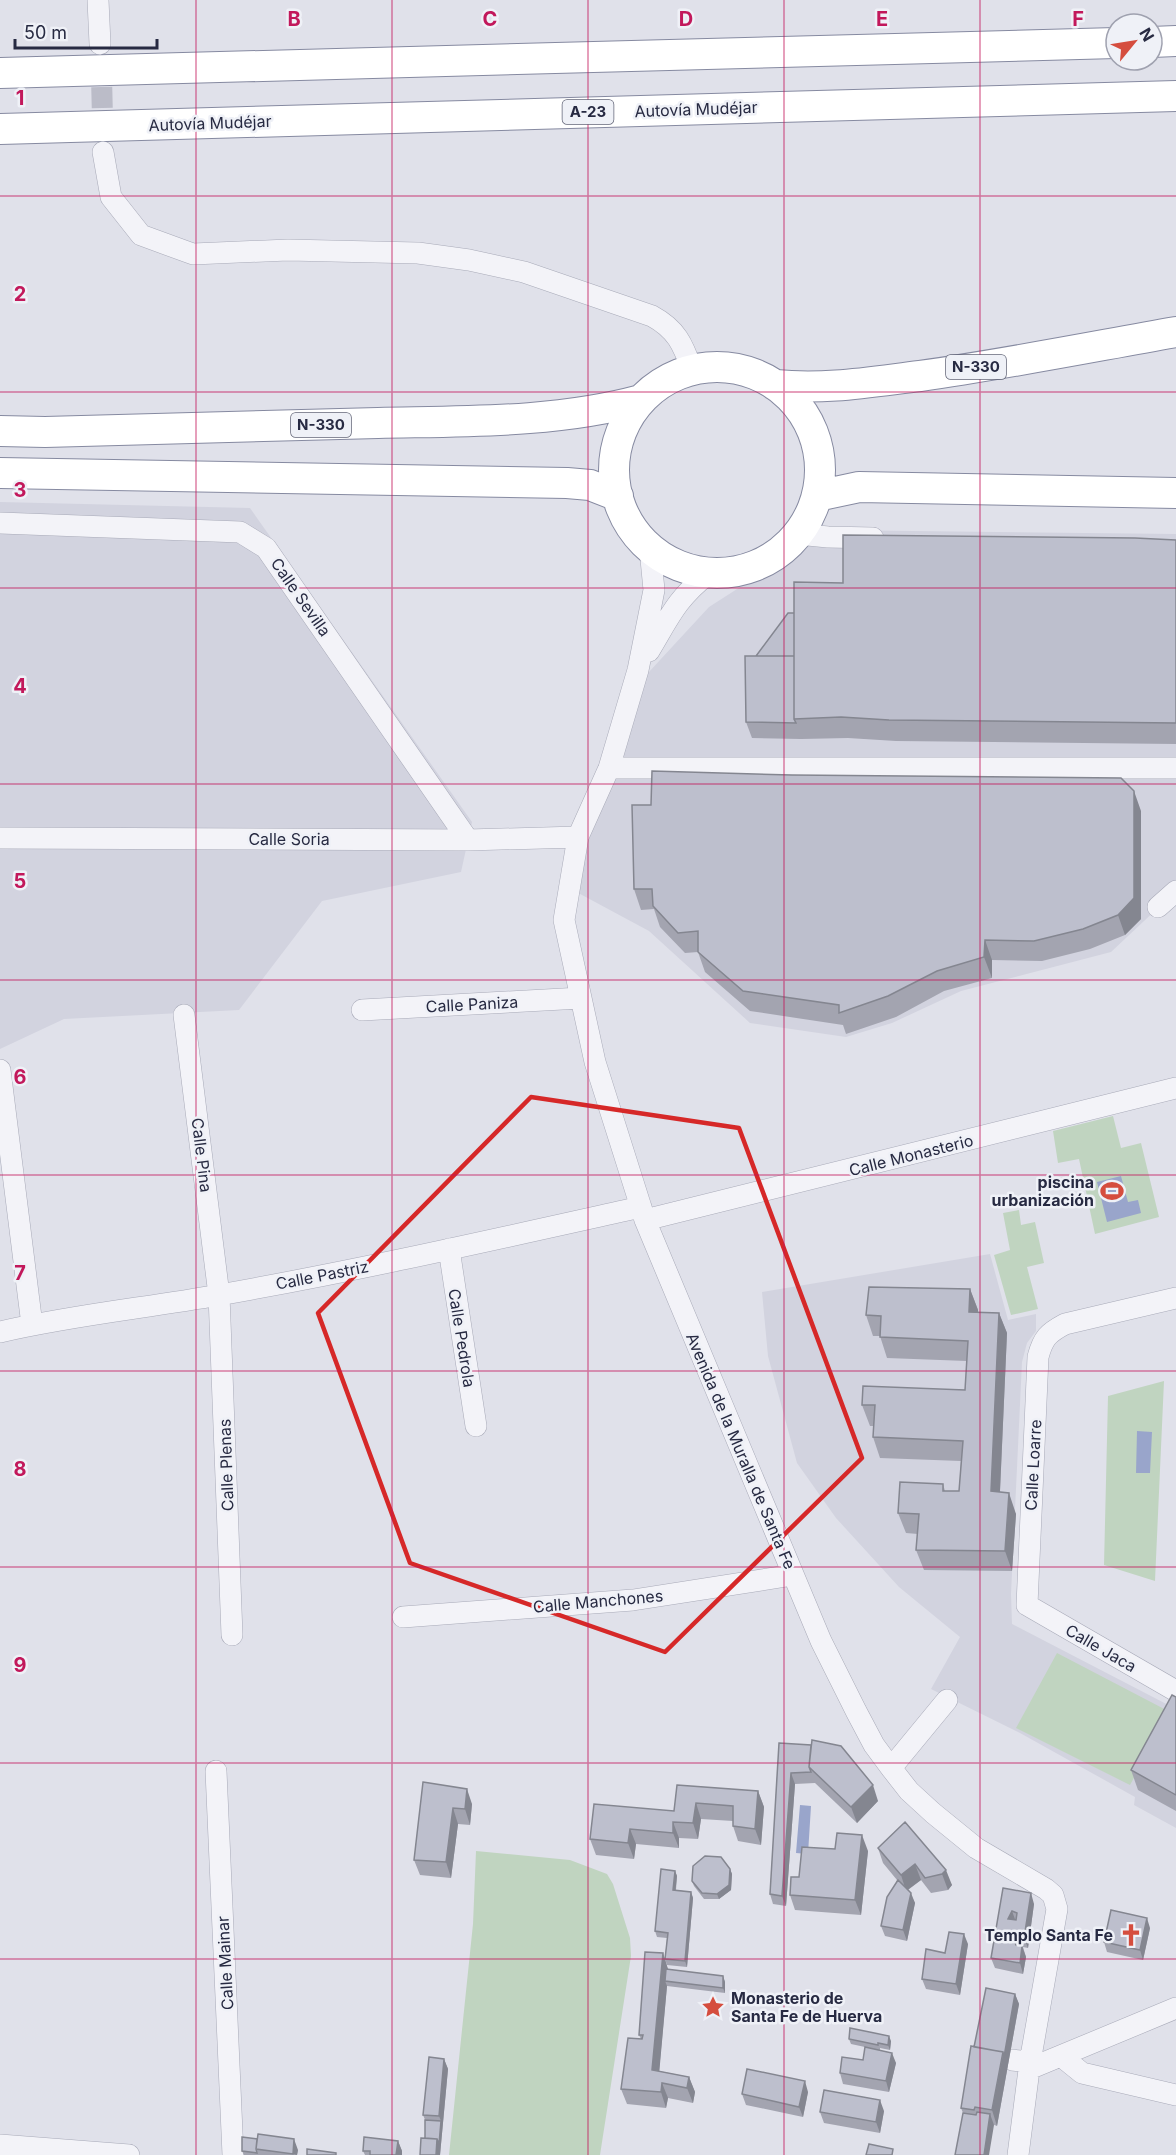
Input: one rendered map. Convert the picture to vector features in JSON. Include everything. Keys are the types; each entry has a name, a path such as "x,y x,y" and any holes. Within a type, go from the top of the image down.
{"highway":[{"path":"0,73 1104,42"},
{"name":"Autovía Mudéjar","path":"0,129 1176,96"},
{"name":"N-330","path":"775,385 819,388 958,371 1176,332"},
{"name":"N-330","path":"726,367 752,373 775,385 801,410 816,442 820,478 817,496 810,515 798,534 768,560 738,570 708,574 678,567 650,549 631,526 618,496 615,455 620,435 629,416 641,400 656,387 673,376 692,369 726,367"},
{"name":"N-330","path":"0,431 45,432 479,421 575,414 603,410 641,400"},
{"path":"0,473 567,483 590,485 618,496"},
{"path":"817,496 859,487 1176,493"}],"street":[{"path":"98,0 100,44"},
{"path":"103,152 111,197 141,235 193,254 288,250 418,254 469,260 524,272 652,316 667,324 683,347 692,369"},
{"name":"Calle Sevilla","path":"0,523 240,532 267,548 468,840"},
{"path":"798,534 897,539"},
{"name":"Avenida de la Muralla de Santa Fe","path":"650,549 654,590 638,670 609,768 578,837 564,920 595,1062 643,1213 821,1641 874,1745 909,1791 933,1813 976,1848 1046,1889 1053,1895 1056,1902 1054,1929 1024,2064 1018,2155"},
{"name":"Avenida de la Muralla de Santa Fe","path":"638,670 675,605 708,574"},
{"path":"609,768 1176,768"},
{"name":"Calle Soria","path":"0,838 468,840 578,837"},
{"path":"1158,907 1176,891"},
{"name":"Calle Paniza","path":"362,1010 581,998"},
{"name":"Calle Pina","path":"184,1015 219,1295"},
{"path":"0,1070 32,1325"},
{"name":"Calle Monasterio","path":"643,1213 1176,1088"},
{"name":"Calle Pastriz","path":"0,1332 219,1295 643,1213"},
{"name":"Calle Pedrola","path":"449,1249 476,1426"},
{"name":"Calle Plenas","path":"219,1295 232,1635"},
{"name":"Calle Loarre","path":"1027,1605 1038,1357 1042,1341 1053,1330 1065,1324 1176,1298"},
{"name":"Calle Manchones","path":"403,1617 633,1600 793,1575"},
{"name":"Calle Jaca","path":"1027,1605 1176,1691"},
{"path":"891,1768 947,1700"},
{"name":"Calle Mainar","path":"216,1771 233,2155"},
{"path":"1024,2064 1061,2056 1176,2008"},
{"path":"1061,2056 1082,2073 1176,2095"},
{"path":"0,2145 129,2155"}],"highlighted area":[{"path":"531,1097 739,1128 862,1458 665,1652 410,1563 318,1313"}],"shaded area":[{"path":"0,502 250,508 472,822 461,872 322,901 239,1010 64,1019 0,1049"},
{"path":"829,530 1176,534 1176,891 1111,952 961,991 892,1023 846,1037 750,1023 649,931 569,888 648,673 709,607"},
{"path":"990,1254 1008,1320 1036,1314 1036,1331 1027,1343 1022,1362 1011,1594 1012,1624 1176,1709 1176,1828 1134,1805 1135,1797 1020,1733 931,1689 960,1637 899,1587 836,1518 797,1463 768,1356 762,1292"}],"green space":[{"path":"1113,1116 1121,1148 1141,1143 1159,1217 1095,1234 1079,1159 1058,1163 1053,1131"},
{"path":"1019,1210 1021,1225 1035,1222 1044,1263 1027,1267 1038,1309 1011,1315 994,1255 1010,1250 1003,1213"},
{"path":"1164,1381 1155,1581 1104,1565 1108,1396"},
{"path":"1057,1653 1170,1712 1130,1785 1016,1728"},
{"path":"476,1851 570,1860 607,1874 613,1884 630,1938 631,1956 600,2155 449,2155 473,1924"}],"water":[{"name":"piscina urbanización","path":"1121,1176 1128,1202 1138,1200 1141,1213 1107,1222 1097,1182"},
{"path":"1137,1431 1152,1432 1150,1473 1136,1473"},
{"path":"800,1805 811,1806 808,1854 796,1853"}],"building":[{"path":"843,535 1176,540 1176,723 889,720 841,717 794,719 794,582 843,583"},
{"path":"788,613 794,613 794,656 756,656"},
{"path":"745,656 794,656 794,719 796,723 746,722"},
{"path":"652,771 792,775 1121,778 1134,791 1134,898 1118,915 1083,929 1034,941 985,940 984,957 937,971 888,996 839,1013 839,1005 743,991 698,952 698,931 678,933 653,906 652,889 634,889 632,805 651,805"},
{"path":"869,1287 970,1289 969,1312 999,1313 991,1491 1009,1493 1005,1551 916,1550 919,1514 898,1513 900,1482 943,1484 943,1491 959,1491 963,1441 873,1437 875,1405 862,1405 863,1386 965,1390 968,1341 880,1337 881,1316 866,1315"},
{"path":"1172,1695 1176,1697 1176,1795 1131,1770"},
{"path":"812,1740 841,1746 873,1785 851,1807 809,1767"},
{"path":"779,1743 811,1745 809,1767 811,1772 791,1773 782,1896 770,1894"},
{"path":"423,1782 467,1789 465,1809 453,1808 446,1862 414,1860"},
{"path":"677,1785 758,1791 755,1829 733,1826 733,1806 696,1803 693,1823 673,1822 673,1833 630,1829 628,1843 590,1839 594,1804 674,1811"},
{"path":"905,1822 946,1870 942,1874 925,1878 915,1864 901,1875 878,1848"},
{"path":"837,1833 862,1835 855,1900 790,1895 791,1877 799,1877 802,1847 835,1849"},
{"path":"705,1856 721,1857 730,1869 729,1885 717,1894 702,1893 692,1881 693,1866"},
{"path":"661,1869 675,1871 673,1890 691,1892 685,1961 665,1959 668,1933 655,1931"},
{"path":"898,1880 911,1893 903,1930 881,1926 887,1897"},
{"path":"1003,1888 1031,1893 1024,1938 1018,1936 1014,1940 1016,1945 1022,1946 1020,1963 991,1958","holes":["1012,1911 1017,1913 1016,1920 1008,1919"]},
{"path":"1111,1910 1147,1918 1140,1950 1104,1942"},
{"path":"949,1932 964,1934 956,1984 922,1979 926,1949 945,1953"},
{"path":"645,1952 663,1953 652,2070 689,2077 687,2088 662,2083 661,2092 621,2089 628,2038 642,2039 643,2035 639,2035"},
{"path":"666,1969 723,1976 723,1988 665,1981"},
{"path":"986,1988 1015,1994 1004,2057 1003,2052 974,2047"},
{"path":"850,2028 889,2036 888,2045 849,2039"},
{"path":"971,2046 1003,2052 992,2110 975,2107 974,2110 961,2108"},
{"path":"865,2047 892,2053 886,2081 840,2073 842,2057 863,2060"},
{"path":"429,2057 444,2059 439,2116 423,2115"},
{"path":"747,2069 805,2081 799,2107 742,2094"},
{"path":"824,2090 880,2100 876,2122 820,2112"},
{"path":"977,2112 990,2114 984,2155 955,2155 963,2113 976,2115"},
{"path":"425,2120 441,2121 439,2144 437,2139 425,2138"},
{"path":"258,2134 294,2139 293,2154 256,2149"},
{"path":"242,2137 257,2139 257,2153 242,2151"},
{"path":"364,2137 398,2141 396,2155 370,2155 370,2151 363,2151"},
{"path":"421,2138 437,2139 436,2155 420,2155"},
{"path":"869,2144 893,2149 892,2155 866,2155"},
{"path":"307,2149 336,2153 336,2155 307,2155"}],"tunnel":[{"path":"101,56 103,139"}],"place":[{"name":"piscina urbanización","path":"1112,1191"},
{"name":"Templo Santa Fe","path":"1131,1935"},
{"name":"Monasterio de Santa Fe de Huerva","path":"713,2007"}]}
